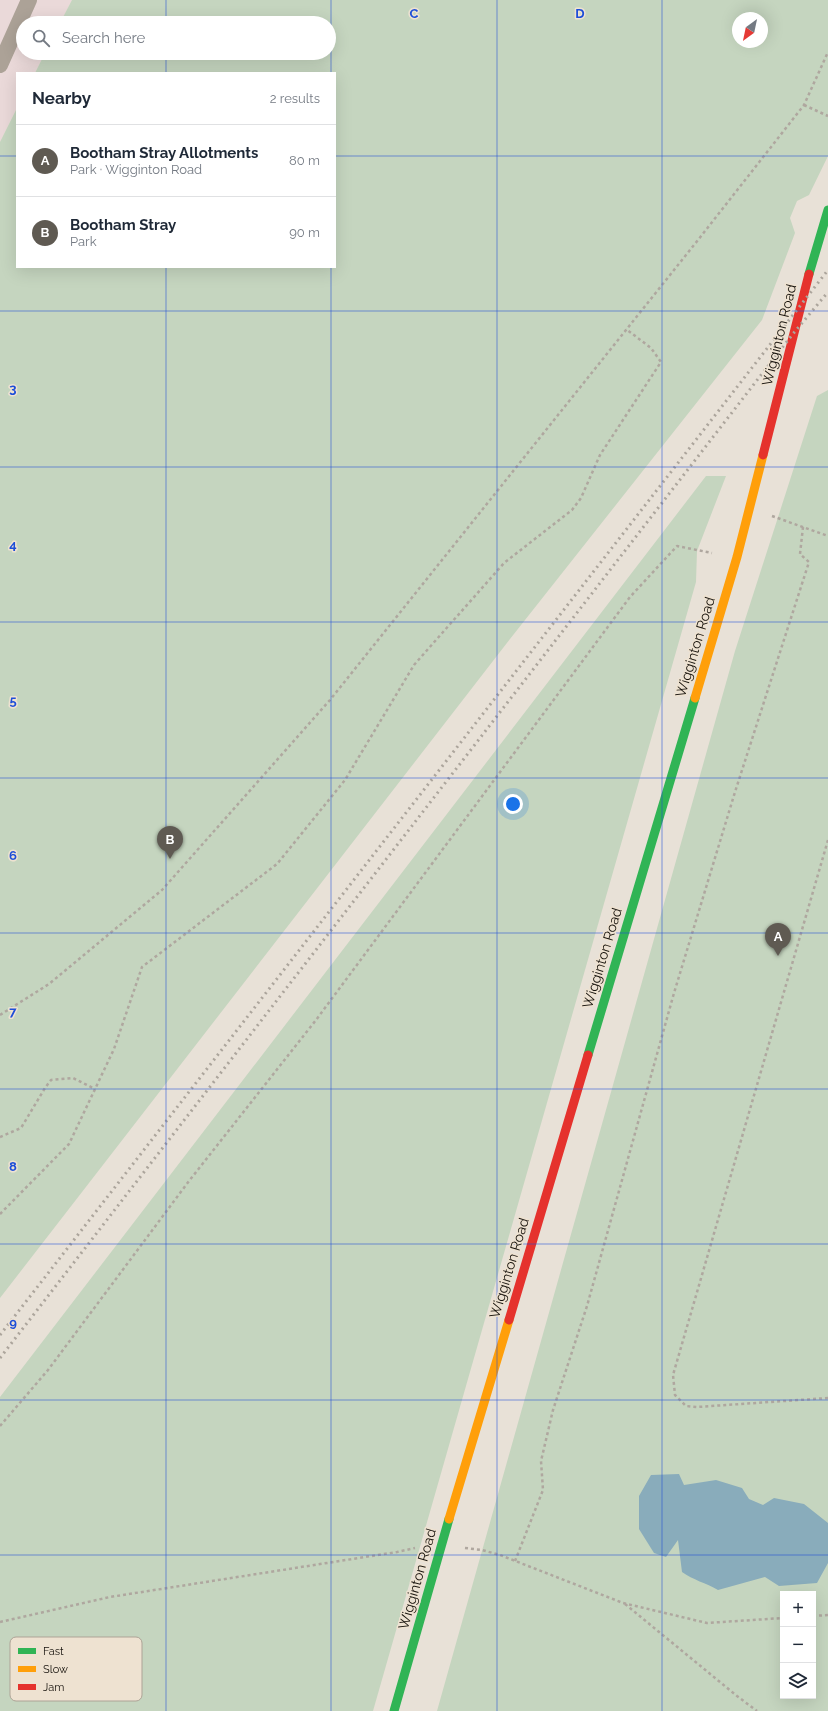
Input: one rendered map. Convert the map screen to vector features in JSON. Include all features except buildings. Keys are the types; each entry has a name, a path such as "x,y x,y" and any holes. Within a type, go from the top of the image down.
{"main road":[{"name":"Wigginton Road","path":"394,1711 441,1545 737,557 806,282 828,210"}],"lane":[{"path":"22,16 29,0"},
{"path":"0,65 16,29"}],"path":[{"path":"0,1015 49,984 162,890 330,700 804,105 828,52"},
{"path":"804,105 828,116"},
{"path":"0,1214 69,1144 114,1048 142,967 277,864 345,780 414,665 504,563 572,510 581,498 600,455 661,362 651,348 626,329"},
{"path":"749,508 828,536"},
{"path":"515,1561 543,1490 541,1461 553,1410 587,1306 674,993 734,792 809,562 800,554 803,527"},
{"path":"0,1426 48,1370 185,1187 316,1020 630,597 677,546 737,557"},
{"path":"828,840 672,1375 675,1395 686,1406 697,1407 828,1398"},
{"path":"0,1137 21,1128 40,1094 51,1080 73,1078 95,1089"},
{"path":"0,1622 110,1597 397,1552 420,1546 441,1545 482,1550 515,1561 623,1603 707,1623 780,1618"},
{"path":"623,1603 757,1711"},
{"path":"816,1616 828,1615"}],"shaded area":[{"path":"0,0 72,0 64,16 16,16 16,60 42,60 36,72 16,72 16,110 0,142"}],"green space":[{"path":"72,0 828,0 828,156 809,195 797,201 790,218 795,233 762,320 510,639 0,1298 0,142 16,110 16,268 336,268 336,72 36,72 42,60 336,60 336,16 64,16"},
{"path":"828,390 828,1711 437,1711 735,651 817,396"},
{"path":"706,476 726,476 697,551 696,582 373,1711 0,1711 0,1397"}],"water":[{"path":"679,1474 684,1485 716,1480 742,1488 749,1499 763,1505 774,1498 804,1504 828,1523 828,1563 817,1583 779,1586 765,1577 718,1590 682,1572 678,1540 666,1557 654,1553 639,1529 639,1496 651,1475"}],"railway":[{"path":"0,1335 828,270"},
{"path":"0,1358 792,335 828,292"}],"traffic: fast":[{"path":"809,274 828,210"},
{"path":"588,1055 695,698"},
{"path":"394,1711 449,1519"}],"traffic: slow":[{"path":"695,698 737,557 763,455"},
{"path":"449,1519 509,1320"}],"traffic: jam":[{"path":"763,455 809,274"},
{"path":"509,1320 588,1055"}],"place":[{"name":"Bootham Stray","path":"170,859"},
{"name":"Bootham Stray Allotments","path":"778,956"}]}
